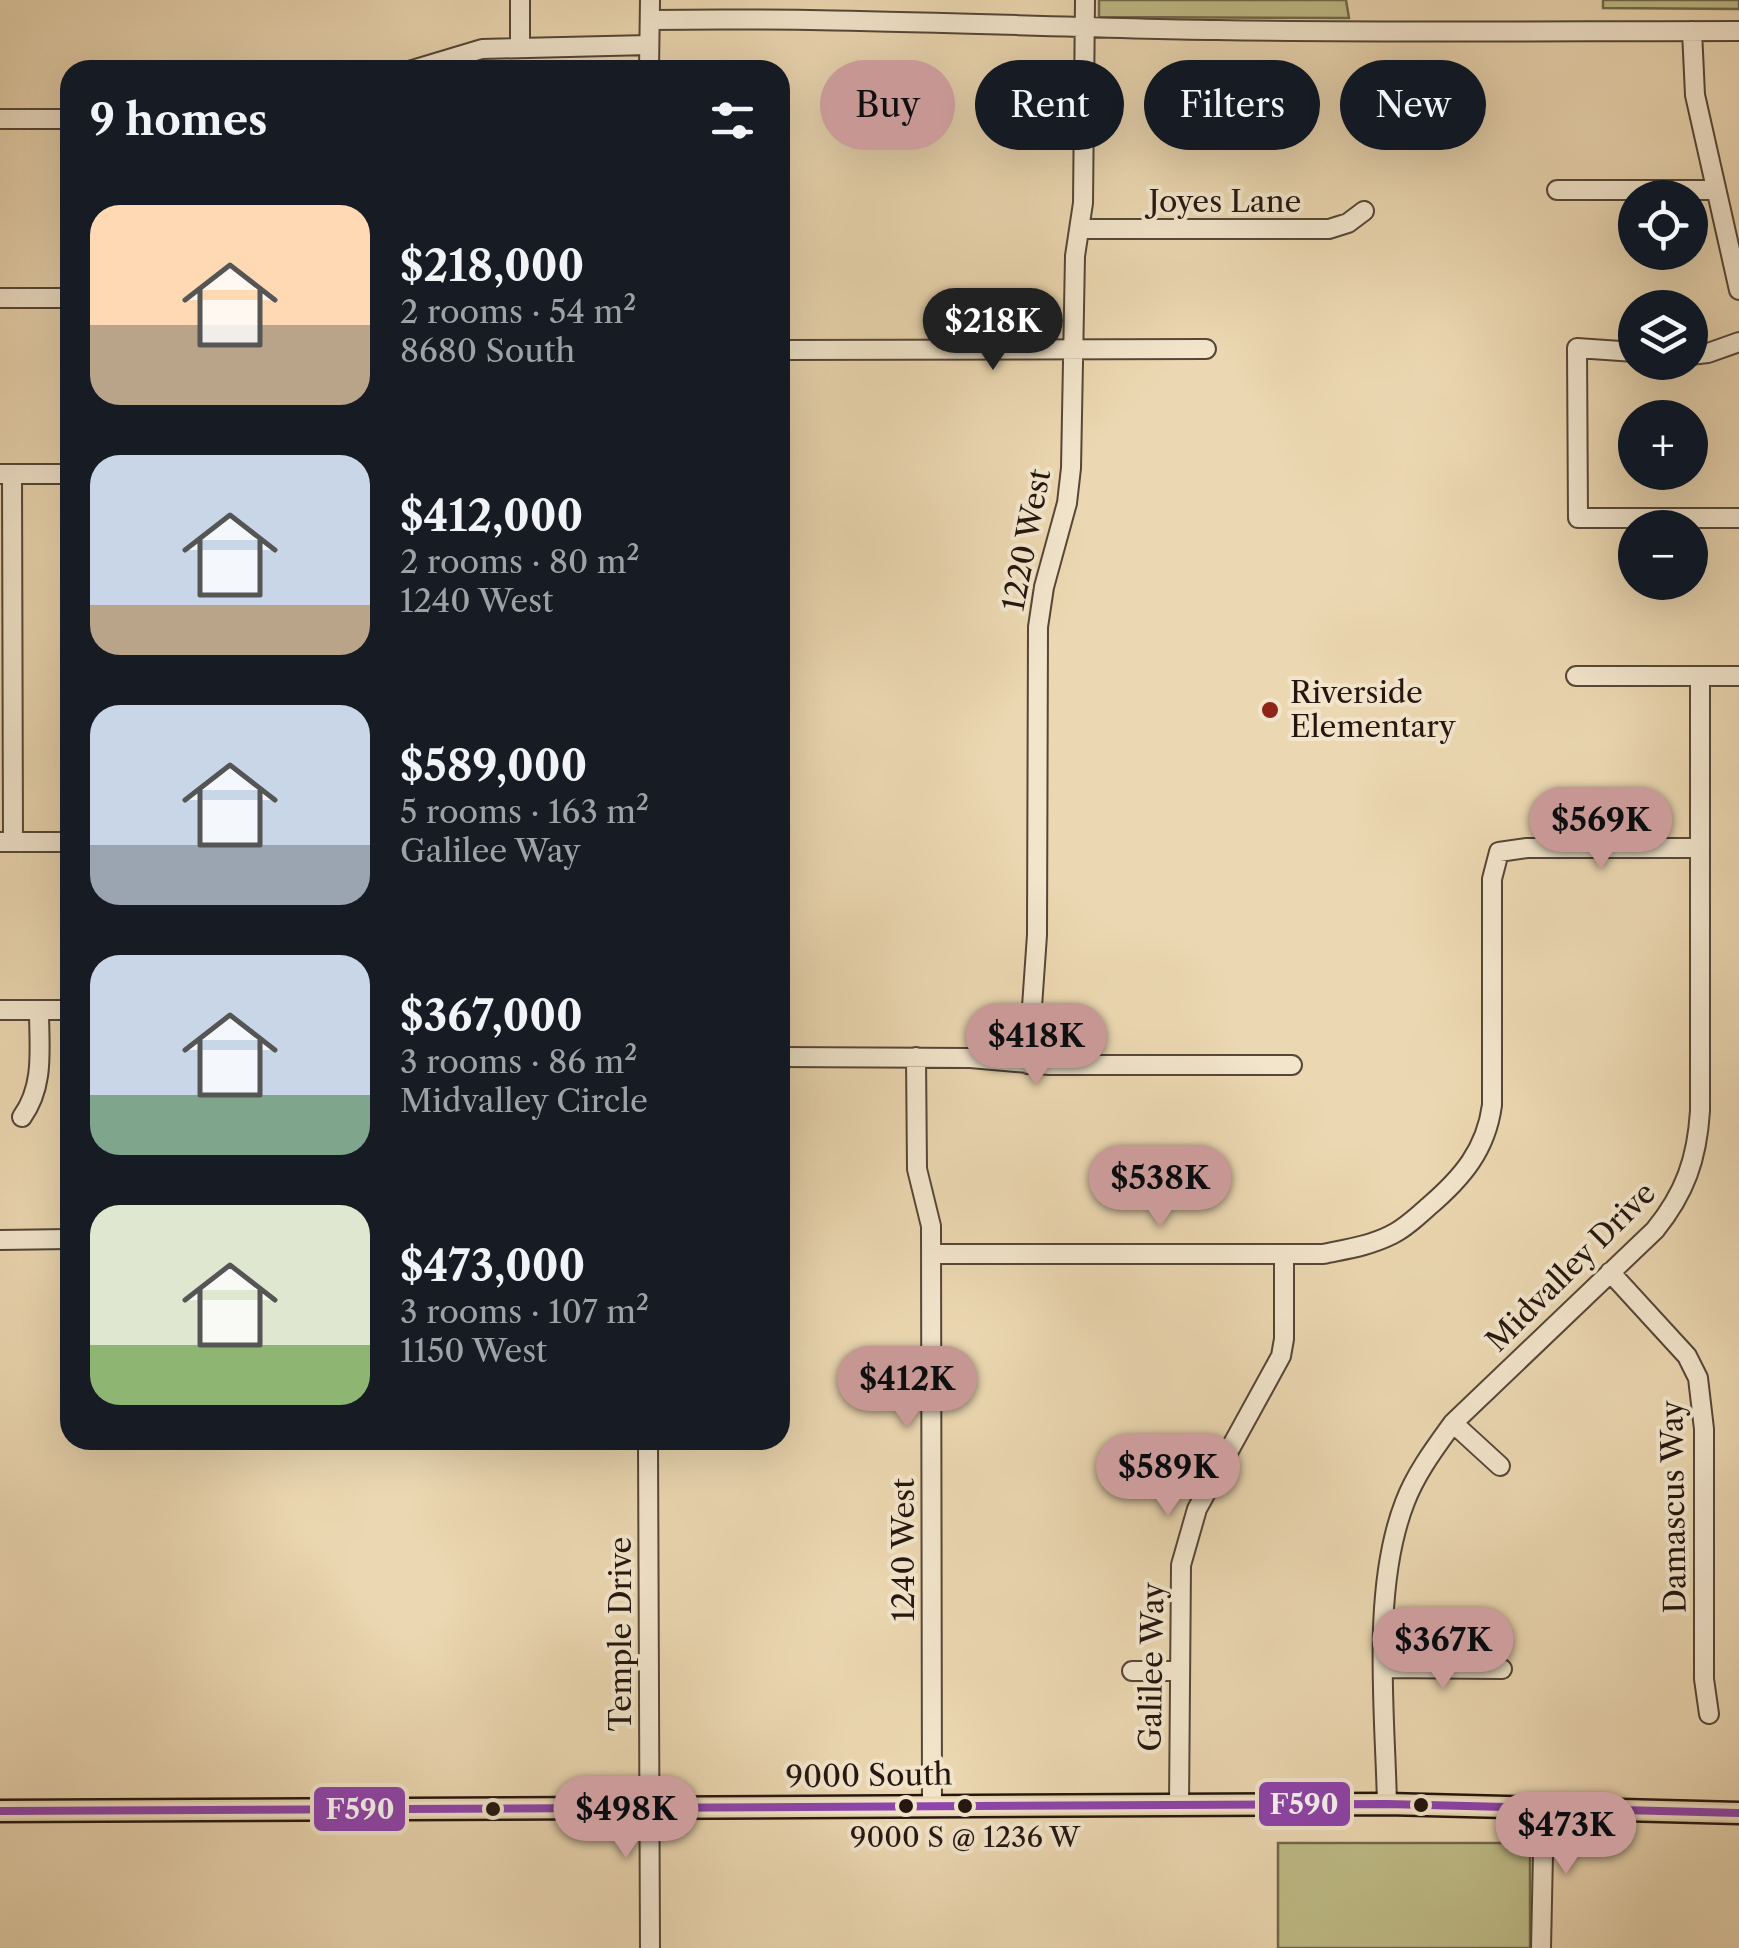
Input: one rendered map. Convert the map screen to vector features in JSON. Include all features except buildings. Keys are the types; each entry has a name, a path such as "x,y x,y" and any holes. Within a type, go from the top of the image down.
{"main road":[{"name":"9000 South","path":"0,1811 1387,1804 1739,1813"}],"street":[{"path":"520,0 520,47"},
{"path":"649,60 650,0"},
{"name":"1220 West","path":"1028,1064 1037,935 1038,627 1071,468 1074,256 1080,229 1085,0"},
{"path":"650,20 905,20 1084,28 1739,31"},
{"path":"1692,31 1696,95 1716,190 1734,245 1739,290"},
{"path":"445,60 482,49 650,46"},
{"path":"0,119 60,119"},
{"path":"1556,190 1716,190"},
{"name":"Joyes Lane","path":"1080,229 1329,229 1348,224 1364,211"},
{"path":"0,298 60,298"},
{"path":"1708,353 1739,342"},
{"path":"1618,351 1577,348 1578,518 1739,518"},
{"path":"790,350 1206,350"},
{"path":"60,474 6,474 7,842 60,842"},
{"path":"1576,676 1739,676"},
{"name":"Midvalley Drive","path":"1387,1804 1385,1604 1394,1536 1426,1458 1453,1423 1674,1206 1689,1179 1698,1146 1700,676"},
{"path":"931,1254 1323,1254 1394,1234 1446,1192 1470,1166 1488,1129 1492,1104 1492,879 1499,852 1528,848 1700,848"},
{"path":"0,1010 60,1010"},
{"path":"22,1117 34,1102 39,1083 39,1010"},
{"name":"1240 West","path":"916,1057 917,1169 930,1217 931,1254 932,1806"},
{"path":"790,1058 1292,1065"},
{"path":"0,1240 60,1240"},
{"name":"Galilee Way","path":"1179,1806 1180,1564 1197,1509 1281,1356 1284,1254"},
{"name":"Damascus Way","path":"1610,1272 1687,1356 1698,1378 1704,1428 1704,1679 1709,1714"},
{"path":"1453,1423 1500,1466"},
{"path":"1132,1446 1207,1491"},
{"name":"Temple Drive","path":"648,1450 650,1948"},
{"path":"1385,1668 1502,1669"},
{"path":"1132,1671 1178,1671"},
{"path":"1541,1948 1544,1806"}],"shaded area":[{"path":"1099,0 1346,0 1349,18 1099,17"},
{"path":"1603,0 1739,0 1739,9 1603,8"},
{"path":"1278,1843 1530,1843 1530,1948 1278,1948"}],"transit line":[{"name":"F590","path":"0,1811 1387,1804 1739,1813"}],"place":[{"name":"Riverside Elementary","path":"1270,710"},
{"name":"9000 S @ 1236 W","path":"965,1806"}]}
